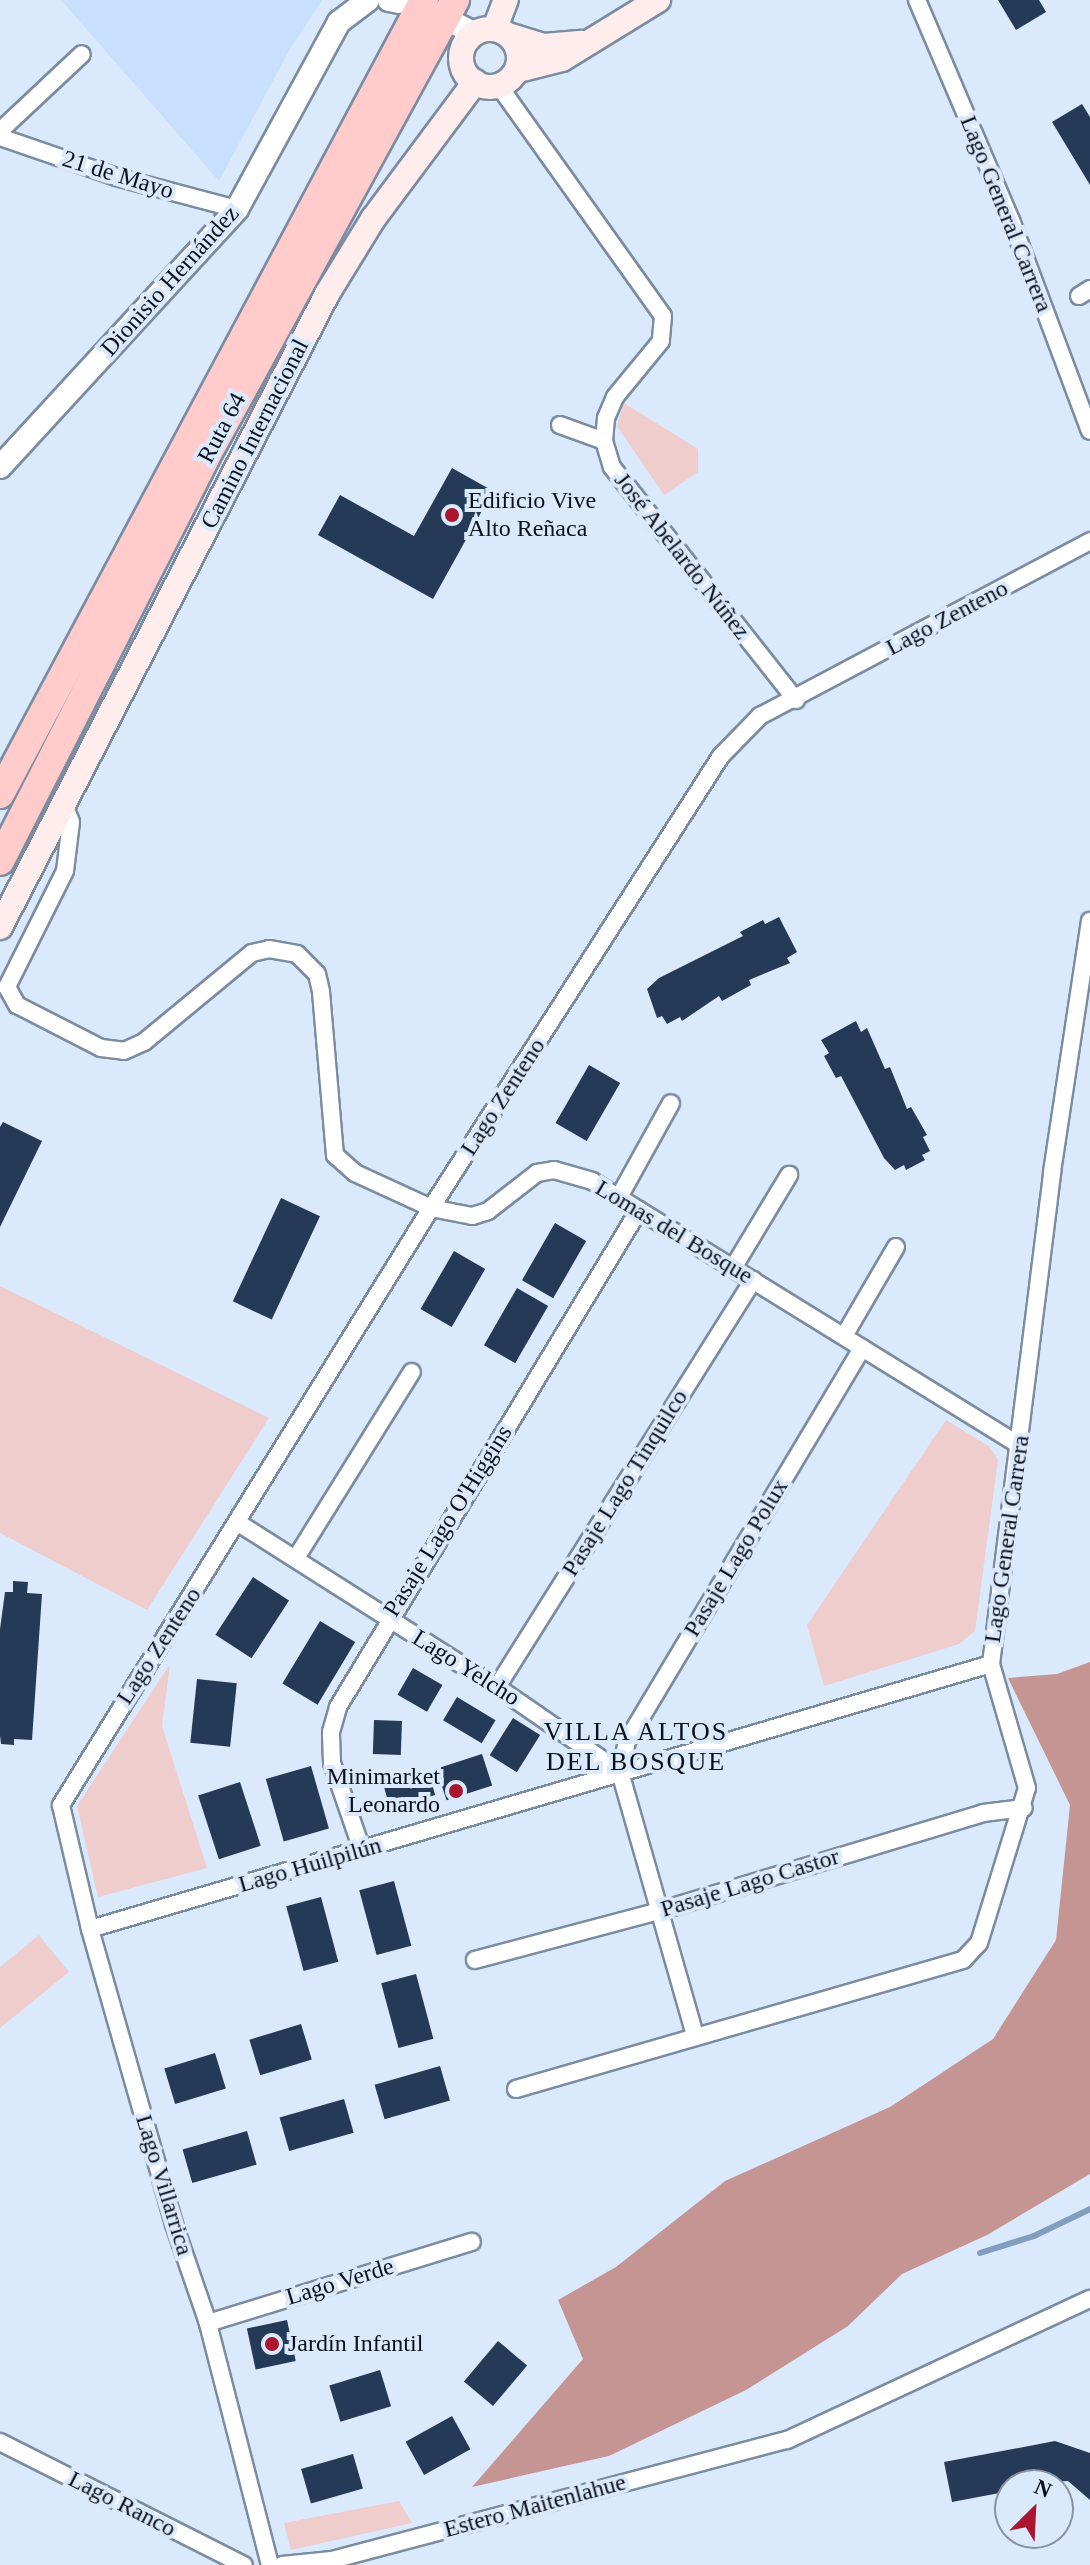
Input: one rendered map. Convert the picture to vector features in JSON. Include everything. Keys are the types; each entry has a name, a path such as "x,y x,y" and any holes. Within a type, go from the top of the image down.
{"highway":[{"name":"Ruta 64","path":"0,794 404,1"},
{"name":"Ruta 64","path":"0,861 205,458 478,24"}],"main road":[{"path":"506,0 478,24 461,58 475,82 508,78 562,59 658,0"},
{"path":"478,24 553,46 595,38"},
{"path":"478,24 520,52 508,78"},
{"name":"Camino Internacional","path":"0,927 327,294 373,219 475,82"}],"street":[{"name":"Dionisio Hernández","path":"0,467 237,209 339,22 368,0"},
{"name":"Lago General Carrera","path":"917,0 1011,220 1090,431"},
{"path":"0,134 82,54"},
{"path":"508,78 663,316 657,348 609,407 604,441 560,425"},
{"name":"21 de Mayo","path":"0,134 116,177 237,209"},
{"name":"José Abelardo Núñez","path":"604,441 619,478 796,700"},
{"name":"Lago Zenteno","path":"61,1805 240,1524 431,1208 721,756 760,716 796,700 1090,541"},
{"name":"Lomas del Bosque","path":"64,804 71,822 65,871 12,974 9,997 101,1048 124,1051 144,1042 252,953 269,949 297,954 317,974 321,992 335,1155 355,1173 452,1215 488,1211 526,1178 554,1170 592,1181 1019,1445"},
{"name":"Lago General Carrera","path":"516,2089 963,1960 988,1923 1024,1808 1023,1769 991,1664 1052,1172 1090,921"},
{"path":"619,1197 671,1103"},
{"path":"733,1268 789,1175"},
{"name":"Pasaje Lago O'Higgins","path":"362,1850 336,1782 331,1732 348,1685 639,1210"},
{"path":"844,1336 896,1247"},
{"name":"Pasaje Lago Tinquilco","path":"497,1687 753,1280"},
{"name":"Pasaje Lago Polux","path":"620,1772 627,1741 862,1348"},
{"path":"296,1558 412,1372"},
{"name":"Lago Yelcho","path":"240,1524 497,1687 620,1772"},
{"name":"Lago Huilpilún","path":"90,1929 991,1664"},
{"path":"620,1772 656,1912 695,2036"},
{"name":"Lago Villarrica","path":"61,1805 90,1929 174,2224 208,2323 270,2565"},
{"name":"Pasaje Lago Castor","path":"475,1960 656,1912 983,1813 1024,1808"},
{"name":"Lago Verde","path":"208,2323 472,2242"},
{"name":"Estero Maitenlahue","path":"282,2565 332,2560 787,2440 1090,2299"},
{"name":"Lago Ranco","path":"0,2442 244,2565"}],"shaded area":[{"path":"61,0 322,0 290,49 219,181"},
{"path":"624,403 698,449 698,472 664,495 617,426"},
{"path":"0,1286 269,1418 147,1610 0,1533"},
{"path":"946,1420 990,1447 998,1460 975,1631 959,1644 824,1686 807,1625"},
{"path":"1090,1662 1090,2174 987,2235 902,2274 848,2326 746,2390 609,2456 472,2487 583,2359 558,2300 616,2267 725,2181 890,2107 993,2039 1056,1940 1070,1805 1008,1678 1057,1674"},
{"path":"170,1664 162,1726 207,1868 98,1897 77,1806"},
{"path":"39,1935 69,1972 0,2028 0,1967"},
{"path":"399,2501 412,2523 291,2550 284,2523"}],"building":[{"path":"998,0 1039,0 1046,12 1016,30"},
{"path":"1082,104 1090,117 1090,185 1052,122"},
{"name":"Edificio Vive Alto Reñaca","path":"452,468 493,491 433,599 318,535 340,495 414,536"},
{"path":"779,917 797,952 787,958 790,963 749,980 751,985 722,1001 719,996 682,1021 680,1017 667,1024 662,1016 657,1018 647,989 659,978 743,936 740,932 763,920 765,924"},
{"path":"856,1021 861,1032 867,1028 885,1069 890,1067 907,1109 911,1107 927,1135 923,1137 930,1151 922,1155 925,1160 906,1170 904,1165 895,1170 884,1158 841,1076 836,1078 824,1056 829,1053 821,1040"},
{"path":"589,1065 620,1083 587,1141 556,1123"},
{"path":"3,1122 42,1141 0,1227 0,1127"},
{"path":"281,1198 320,1216 272,1319 233,1301"},
{"path":"555,1223 586,1241 553,1298 522,1280"},
{"path":"454,1251 485,1269 452,1327 420,1309"},
{"path":"517,1288 548,1306 515,1363 484,1345"},
{"path":"253,1577 289,1600 251,1658 215,1635"},
{"path":"13,1581 28,1582 27,1593 42,1594 32,1740 14,1739 14,1745 1,1744 0,1735 0,1629 5,1592 13,1592"},
{"path":"320,1621 355,1642 318,1705 282,1684"},
{"path":"413,1668 442,1685 427,1712 398,1695"},
{"path":"197,1679 237,1683 230,1747 190,1743"},
{"path":"457,1697 496,1720 482,1743 443,1720"},
{"path":"513,1718 540,1735 517,1772 490,1755"},
{"path":"374,1720 402,1721 401,1755 373,1754"},
{"path":"482,1754 492,1785 447,1800 436,1769"},
{"path":"311,1766 329,1828 284,1841 266,1779"},
{"path":"428,1770 435,1795 390,1808 383,1783"},
{"path":"240,1782 261,1846 219,1859 198,1796"},
{"path":"394,1881 411,1946 377,1955 359,1890"},
{"path":"321,1897 338,1962 304,1971 286,1906"},
{"path":"416,1974 433,2039 399,2048 381,1983"},
{"path":"301,2024 312,2059 260,2075 249,2040"},
{"path":"215,2053 226,2088 175,2104 164,2068"},
{"path":"440,2066 450,2101 385,2119 375,2085"},
{"path":"344,2099 354,2133 289,2151 280,2117"},
{"path":"247,2131 257,2165 192,2183 183,2149"},
{"name":"Jardín Infantil","path":"287,2320 296,2361 256,2370 247,2329"},
{"path":"498,2341 527,2365 493,2406 464,2382"},
{"path":"380,2370 391,2406 340,2422 329,2385"},
{"path":"452,2416 470,2449 424,2475 406,2442"},
{"path":"1055,2441 1090,2453 1090,2500 1074,2486 1074,2469 994,2469 994,2494 952,2502 944,2462"},
{"path":"353,2454 363,2489 311,2503 301,2469"}],"waterway":[{"path":"980,2253 1034,2236 1090,2209"}],"place":[{"name":"Edificio Vive Alto Reñaca","path":"452,515"},
{"name":"Minimarket Leonardo","path":"456,1791"},
{"name":"Jardín Infantil","path":"272,2344"}],"district":[{"name":"VILLA ALTOS DEL BOSQUE","path":"636,1747"}]}
